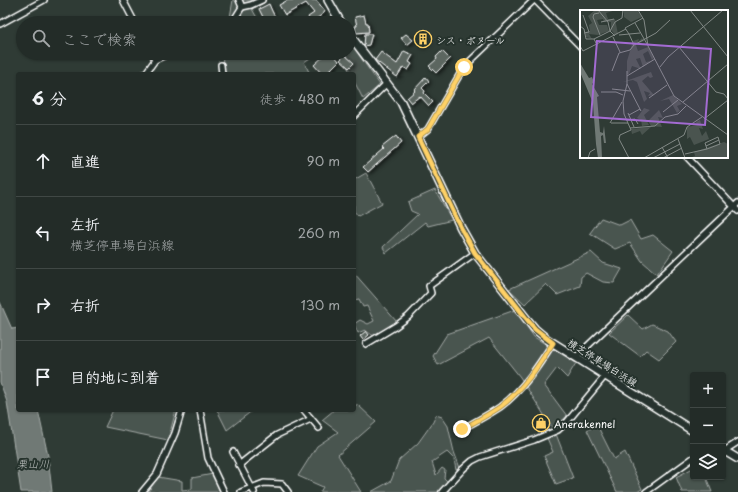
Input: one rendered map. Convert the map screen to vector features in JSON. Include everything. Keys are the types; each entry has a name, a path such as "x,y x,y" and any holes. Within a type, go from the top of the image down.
{"main road":[{"path":"328,0 337,16"},
{"name":"横芝停車場白浜線","path":"356,43 401,102 461,228 475,253 535,329 553,343 690,429"},
{"path":"726,451 738,459"}],"street":[{"path":"0,17 1,24 44,0"},
{"path":"123,0 131,16"},
{"path":"239,0 242,7"},
{"path":"236,16 242,7 262,0"},
{"path":"418,137 428,129 464,67 535,0 580,46"},
{"path":"146,72 155,60"},
{"path":"221,65 222,72"},
{"path":"356,114 387,83"},
{"path":"576,357 737,207 688,158"},
{"path":"366,344 408,317 431,293 429,286 475,253"},
{"path":"462,429 499,407 512,397 540,364 553,343"},
{"path":"442,492 472,461 480,457 534,440 558,430 567,422 605,376"},
{"path":"142,492 157,474 175,433 181,412"},
{"path":"200,412 208,458 224,492"},
{"path":"306,412 319,428"},
{"path":"239,465 277,435 311,419"},
{"path":"726,449 738,442"},
{"path":"232,452 253,490"},
{"path":"646,492 690,460"},
{"path":"241,492 253,490 264,483 278,483 285,486 288,492"}],"shaded area":[{"path":"233,0 261,0 262,4 252,9 256,16 230,16"},
{"path":"356,51 380,85 363,99 356,85 356,72 350,72 344,60 356,60"},
{"path":"223,60 307,60 304,62 309,72 222,72"},
{"path":"366,173 382,203 358,216 356,214 356,179"},
{"path":"435,190 452,220 428,226 425,222 386,253 383,247 418,214 411,211 408,202"},
{"path":"601,218 620,225 630,220 641,239 653,235 673,251 657,274 642,261 630,243 615,249 590,233"},
{"path":"591,252 603,263 622,269 614,283 603,282 586,273 581,277 580,286 557,295 546,284 525,304 509,289"},
{"path":"356,275 397,322 375,337 365,330 358,333 356,323 360,320 368,324 374,321 367,306 363,307 359,299 356,300"},
{"path":"515,310 534,337 576,363 567,378 557,368 544,385 567,416 553,429 520,377 489,338 438,365 433,356 447,334"},
{"path":"628,315 643,329 652,324 668,331 676,342 659,359 646,350 640,356 609,333"},
{"path":"356,405 358,405 376,422 338,455 361,492 320,492 323,487 298,476 317,446 338,432 322,420 332,412 356,412"},
{"path":"112,412 175,412 168,440 105,427"},
{"path":"218,412 250,412 227,430"},
{"path":"436,415 442,417 448,426 454,452 460,468 456,470 454,459 447,452 432,462 436,475 442,468 445,470 444,478 448,482 449,492 371,492 391,481 399,460 418,443 433,422"},
{"path":"597,425 614,459 625,452 642,489 637,492 617,492 587,430"},
{"path":"556,434 573,478 556,484 544,456 553,452 547,438"},
{"path":"690,470 690,480 707,480 712,492 682,492 676,477"},
{"path":"213,474 220,492 148,492 158,477 182,481 182,490 192,489 192,478"}],"water":[{"name":"栗山川","path":"0,302 12,329 16,328 16,412 38,412 48,456 52,492 21,492 7,402 0,382"}],"building":[{"path":"288,0 316,0 325,11 320,16 310,16 314,13 306,3 285,15 279,5"},
{"path":"269,4 275,16 262,16 259,9"},
{"path":"364,15 366,23 368,23 369,32 356,33 356,17"},
{"name":"シス・ボヌール","path":"423,32 430,40 422,47 415,39"},
{"path":"365,34 372,34 369,45 364,46"},
{"path":"406,34 413,40 407,45 401,38"},
{"path":"404,51 413,55 409,62 412,64 408,70 403,67 397,77 375,60 381,52 397,64"},
{"path":"442,51 450,59 436,73 429,66 437,59 436,57"},
{"path":"319,60 339,61 328,72 320,72 314,65"},
{"path":"340,60 351,60 354,63 349,68"},
{"path":"426,77 429,81 422,88 425,91 424,93 433,102 429,106 420,96 411,103 407,98 415,91 414,90"},
{"path":"396,136 401,143 368,172 363,167 384,149 382,147"},
{"path":"366,331 369,335 363,340 360,336"}],"place":[{"name":"シス・ボヌール","path":"423,39"},
{"name":"Anerakennel","path":"541,423"}],"route":[{"path":"462,429 499,407 512,397 540,364 553,343 535,329 475,253 461,228 418,137 428,129 464,67"}]}
